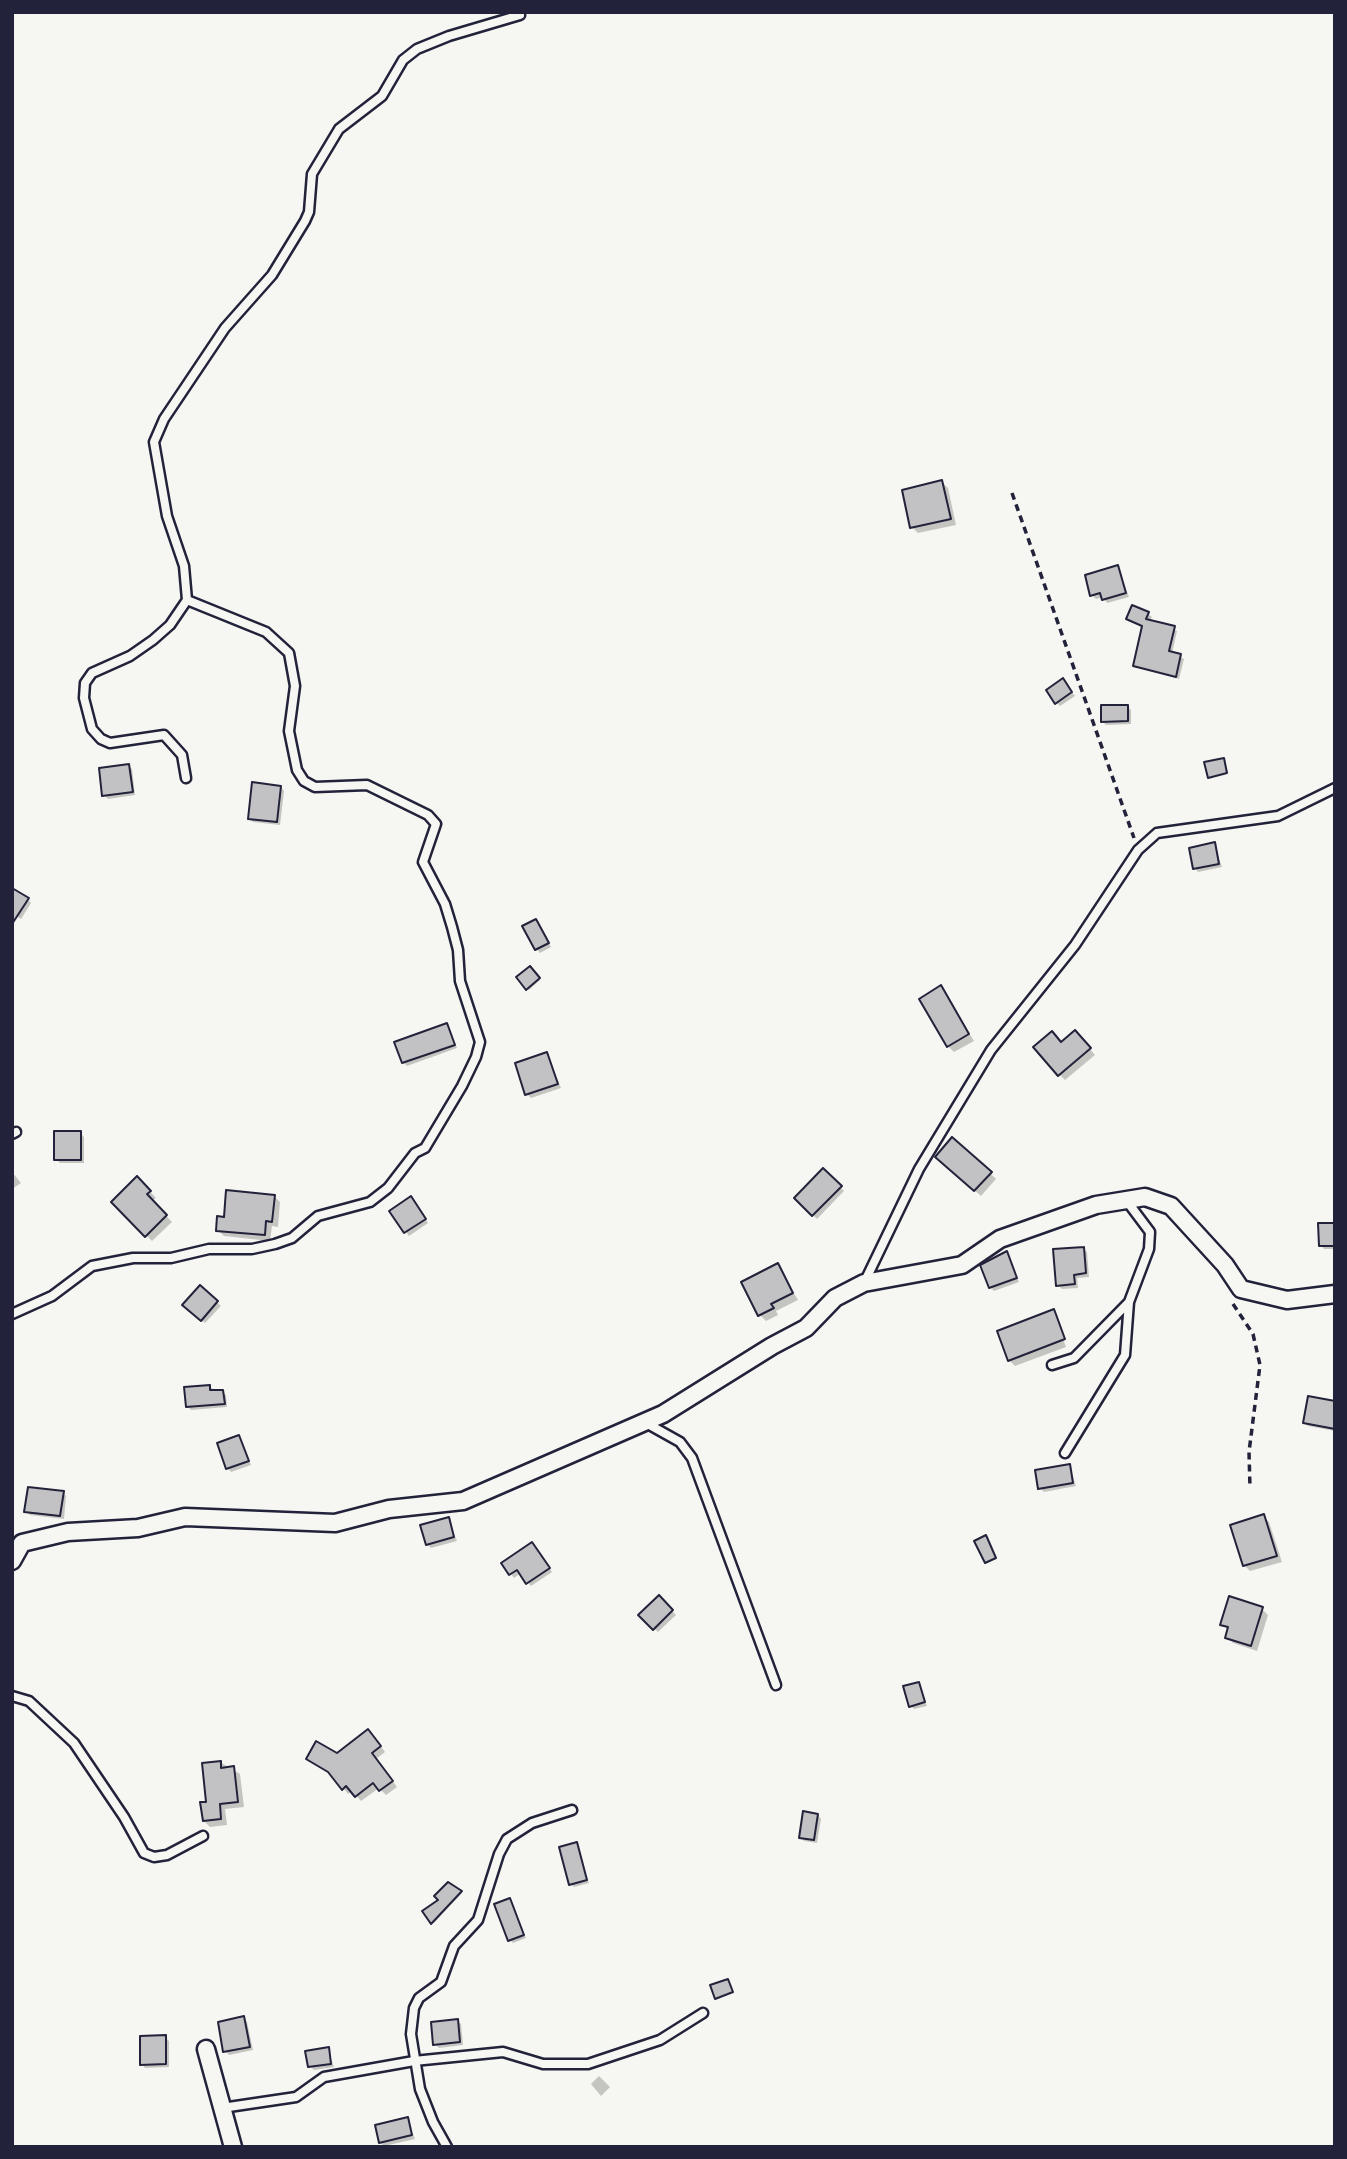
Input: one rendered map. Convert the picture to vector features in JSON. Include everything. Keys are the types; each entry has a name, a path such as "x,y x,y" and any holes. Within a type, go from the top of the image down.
{"street":[{"path":"12,1561 22,1543 68,1532 138,1528 185,1517 335,1523 389,1509 463,1501 663,1414 806,1328 835,1298 864,1283 962,1265 1000,1239 1096,1205 1145,1197 1171,1206 1225,1265 1241,1289 1287,1300 1335,1294"},
{"path":"206,2049 233,2147"}],"lane":[{"path":"186,778 182,755 164,735 110,743 101,739 92,729 84,698 85,683 92,673 130,656 153,640 170,625 187,600 184,566 167,516 155,461 154,442 164,419 225,328 272,275 305,221 312,174 339,129 382,96 403,60 417,49 449,36 520,15"},
{"path":"12,1314 52,1296 92,1266 133,1258 172,1258 209,1249 252,1249 275,1244 292,1238 318,1216 370,1202 387,1188 415,1153 425,1148 463,1086 480,1042 460,981 458,950 445,904 423,862 436,824 428,815 367,785 315,787 304,781 297,769 289,731 295,686 289,653 279,641 266,632 187,600"},
{"path":"864,1283 919,1169 991,1050 1075,945 1138,850 1157,833 1278,816 1335,788"},
{"path":"1065,1453 1125,1355 1129,1302 1149,1249 1150,1232 1126,1200"},
{"path":"1052,1365 1074,1358 1129,1302"},
{"path":"644,1422 680,1442 692,1458 776,1685"},
{"path":"12,1696 29,1701 74,1743 144,1853 153,1857 167,1855 203,1836"},
{"path":"447,2147 433,2122 414,2061 411,2018 414,2008 419,1998 441,1982 454,1946 478,1920 499,1854 508,1839 532,1823 572,1810"},
{"path":"222,2108 296,2097 324,2077 414,2061 502,2052 543,2064 588,2064 660,2040 702,2013"}],"path":[{"path":"1012,493 1138,850"},
{"path":"1231,1299 1253,1334 1260,1365 1250,1452 1250,1488"}],"building":[{"path":"942,480 951,519 910,528 902,490"},
{"path":"1118,565 1126,593 1102,600 1100,593 1090,596 1085,575"},
{"path":"1132,605 1149,612 1146,619 1175,626 1169,651 1181,654 1176,677 1133,666 1142,626 1126,619"},
{"path":"1063,678 1072,692 1055,704 1046,690"},
{"path":"1101,705 1128,705 1128,721 1101,722"},
{"path":"1224,758 1227,773 1208,778 1204,762"},
{"path":"129,764 133,792 102,796 99,768"},
{"path":"252,782 281,786 277,822 248,819"},
{"path":"1215,842 1219,864 1193,869 1189,848"},
{"path":"12,888 29,898 12,924"},
{"path":"536,919 549,943 535,950 522,926"},
{"path":"530,966 540,978 526,990 516,977"},
{"path":"941,985 969,1034 947,1047 919,999"},
{"path":"447,1023 455,1045 402,1063 394,1042"},
{"path":"1075,1030 1091,1048 1058,1076 1033,1047 1052,1031 1061,1042"},
{"path":"547,1052 558,1084 525,1095 515,1063"},
{"path":"54,1131 81,1131 81,1160 54,1160"},
{"path":"952,1137 992,1172 974,1191 935,1157"},
{"path":"823,1168 842,1186 812,1216 794,1198"},
{"path":"137,1176 151,1191 147,1194 167,1215 145,1237 111,1202"},
{"path":"226,1190 275,1195 272,1222 266,1221 265,1235 216,1231 217,1216 224,1217"},
{"path":"411,1196 426,1219 404,1233 389,1211"},
{"path":"1318,1223 1335,1223 1335,1246 1319,1246"},
{"path":"1084,1247 1086,1273 1074,1275 1075,1284 1056,1286 1053,1249"},
{"path":"1007,1251 1017,1278 989,1288 980,1265"},
{"path":"778,1263 793,1293 771,1304 774,1308 758,1316 741,1282"},
{"path":"200,1285 218,1301 201,1321 182,1305"},
{"path":"1054,1309 1065,1339 1008,1361 997,1331"},
{"path":"210,1385 210,1390 223,1390 225,1404 186,1407 184,1387"},
{"path":"1308,1396 1335,1401 1335,1429 1303,1423"},
{"path":"239,1435 249,1461 226,1469 217,1443"},
{"path":"1070,1464 1073,1483 1038,1489 1035,1470"},
{"path":"28,1487 64,1491 60,1516 24,1512"},
{"path":"1264,1514 1277,1556 1243,1566 1230,1525"},
{"path":"449,1517 454,1537 426,1545 420,1525"},
{"path":"986,1535 996,1558 985,1563 974,1541"},
{"path":"532,1542 550,1568 526,1584 517,1570 509,1575 501,1563"},
{"path":"659,1595 673,1610 653,1630 638,1615"},
{"path":"1229,1596 1263,1607 1251,1646 1225,1638 1228,1627 1220,1625"},
{"path":"919,1682 925,1702 909,1707 903,1686"},
{"path":"368,1729 381,1746 372,1753 393,1781 379,1791 373,1783 355,1797 346,1786 342,1790 328,1772 306,1759 316,1741 337,1753"},
{"path":"221,1761 221,1768 234,1766 238,1802 220,1804 221,1819 203,1821 200,1802 206,1802 202,1763"},
{"path":"803,1811 818,1814 814,1840 799,1838"},
{"path":"577,1842 587,1880 569,1885 559,1847"},
{"path":"448,1882 462,1891 431,1924 422,1911 438,1900 434,1896"},
{"path":"510,1898 524,1935 508,1941 494,1904"},
{"path":"728,1979 733,1992 715,1999 710,1985"},
{"path":"244,2016 250,2047 223,2052 218,2022"},
{"path":"458,2019 460,2042 433,2045 431,2022"},
{"path":"166,2035 166,2064 140,2065 140,2036"},
{"path":"329,2047 331,2064 308,2067 305,2051"},
{"path":"408,2117 412,2135 379,2143 375,2125"}]}
